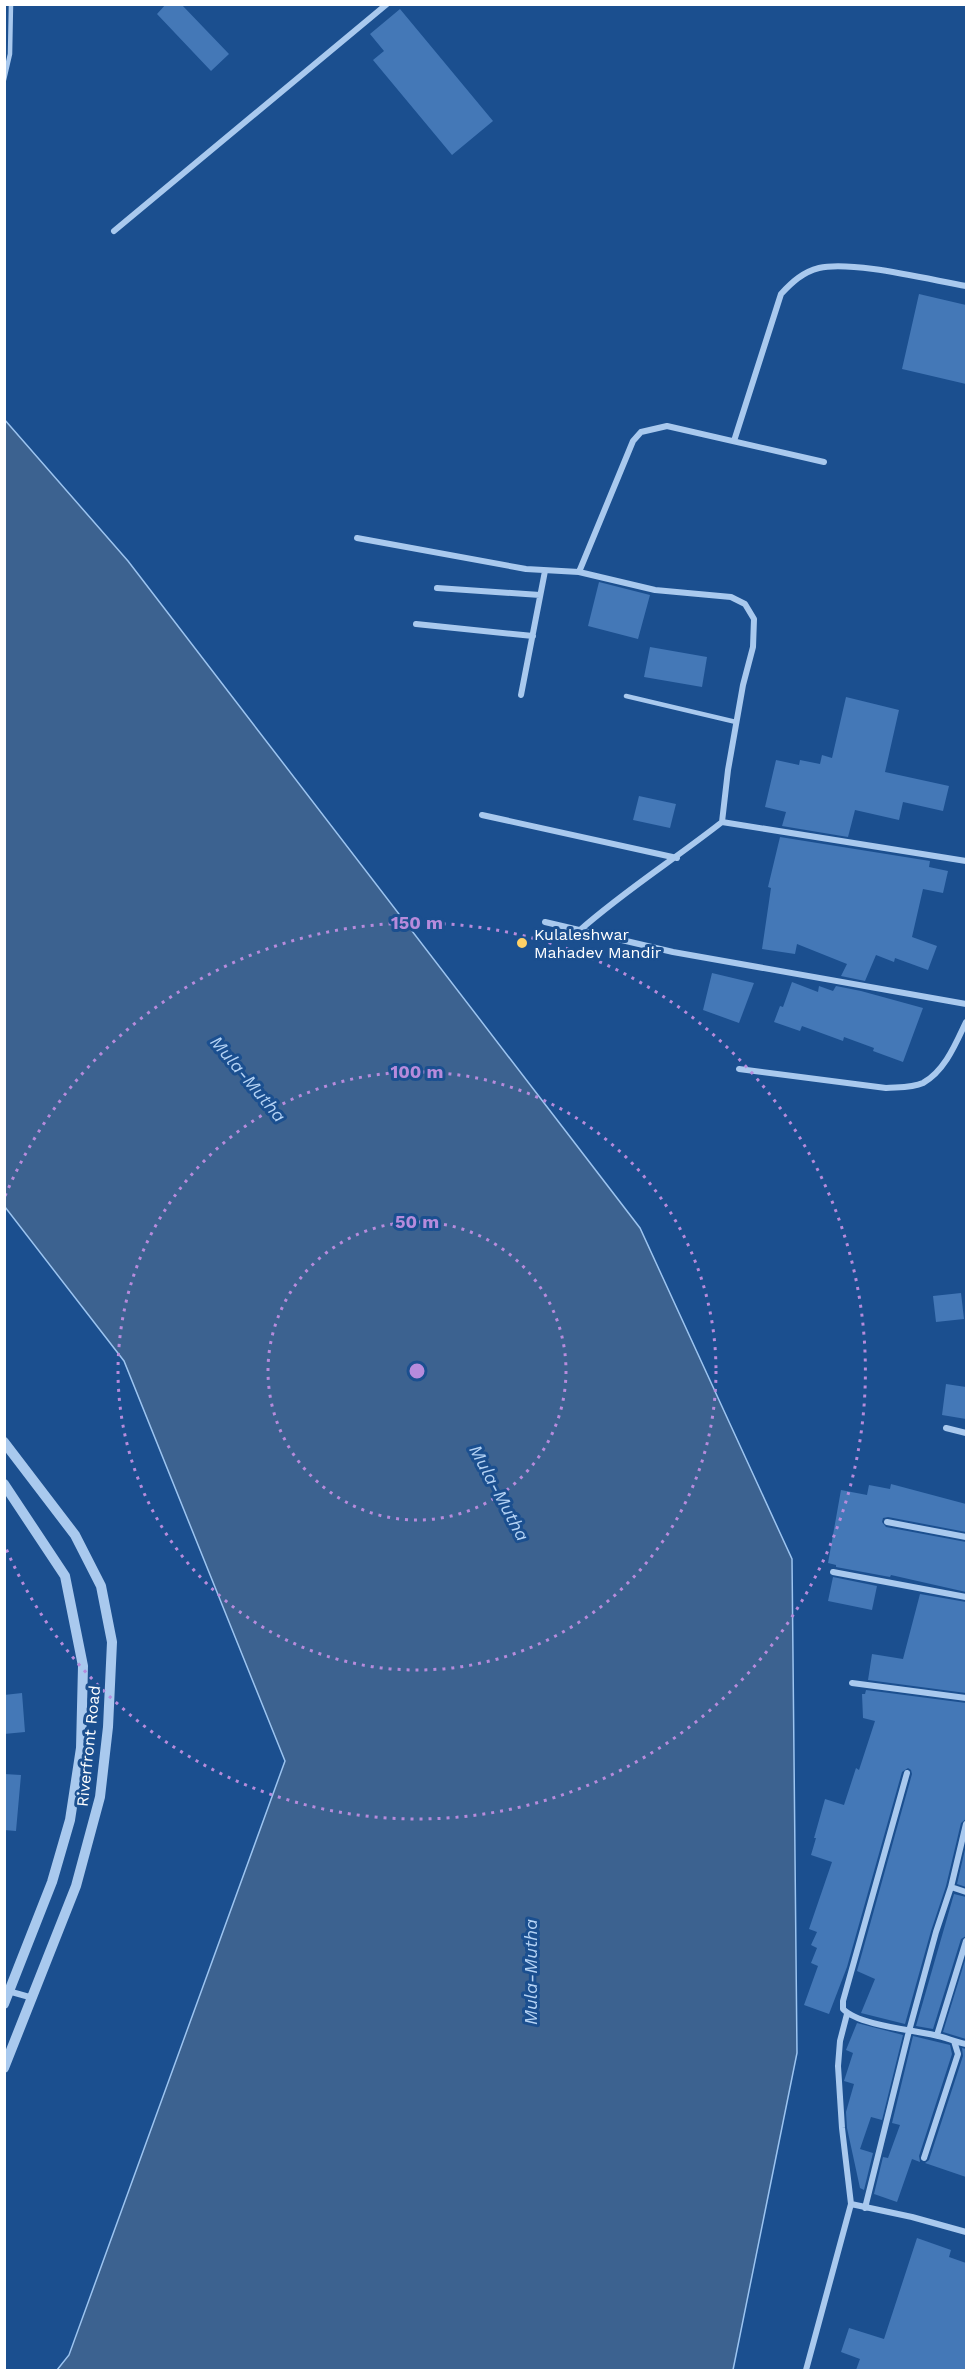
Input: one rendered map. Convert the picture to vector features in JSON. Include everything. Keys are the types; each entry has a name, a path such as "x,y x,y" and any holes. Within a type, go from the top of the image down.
{"street":[{"path":"114,231 387,4"},
{"path":"734,441 781,294 798,276 819,267 855,267 966,286"},
{"path":"579,572 633,441 641,432 667,426 824,462"},
{"path":"357,538 545,571 579,572 655,590 731,597 745,604 754,619 753,647 742,685 722,822 677,858 606,907 579,931"},
{"path":"521,695 545,571"},
{"path":"437,588 540,595"},
{"path":"416,624 533,636"},
{"path":"482,815 677,858"},
{"path":"722,822 966,861"},
{"path":"545,922 673,952 966,1004"},
{"path":"739,1069 886,1088 908,1087 923,1083 939,1070 966,1022"},
{"path":"946,1428 966,1432"},
{"name":"Riverfront Road","path":"4,1442 75,1535 101,1586 112,1642 108,1727 100,1797 76,1886 4,2068"},
{"name":"Riverfront Road","path":"4,1484 64,1576 84,1666 81,1748 70,1820 52,1882 7,1991 4,2004"},
{"path":"887,1522 966,1537"},
{"path":"833,1572 966,1597"},
{"path":"852,1683 966,1698"},
{"path":"907,1773 843,2001 843,2009 848,2014 966,2044"},
{"path":"865,2208 909,2031 936,1932 951,1887 966,1824"},
{"path":"951,1887 966,1892"},
{"path":"937,2035 966,1941"},
{"path":"7,1991 33,1998"},
{"path":"806,2370 851,2205 838,2066 840,2041 848,2014"},
{"path":"924,2158 958,2054 954,2041"},
{"path":"851,2205 912,2217 966,2232"}],"lane":[{"path":"4,80 10,54 11,4"},
{"path":"626,696 736,722"}],"water":[{"name":"Mula-Mutha","path":"4,419 128,561 640,1228 792,1559 797,2053 733,2370 57,2370 69,2355 285,1761 124,1361 5,1207"}],"building":[{"path":"166,4 181,4 229,54 211,71 157,14"},
{"path":"400,9 493,121 452,155 373,60 384,51 370,34"},
{"path":"919,294 966,305 966,384 902,369"},
{"path":"599,582 650,595 638,639 588,626"},
{"path":"650,647 707,657 702,687 644,677"},
{"path":"846,697 899,710 885,772 949,786 943,811 903,802 899,820 855,810 848,837 782,826 786,812 765,807 776,760 799,765 800,760 820,764 822,755 832,758"},
{"path":"639,796 676,804 670,828 633,820"},
{"path":"780,837 930,861 929,867 948,871 943,893 923,889 912,937 937,946 928,970 895,958 894,962 876,955 865,981 841,976 847,964 797,944 795,954 762,949 771,888 768,887"},
{"path":"712,973 754,983 739,1023 703,1010"},
{"path":"792,982 818,992 819,986 833,991 836,986 923,1008 903,1062 844,1037 843,1041 802,1026 800,1031 774,1022 780,1006 783,1007"},
{"path":"961,1293 964,1319 936,1322 933,1296"},
{"path":"946,1384 966,1387 966,1419 942,1415"},
{"path":"891,1484 966,1504 966,1532 888,1517 883,1518 882,1522 886,1527 966,1542 966,1592 891,1575 890,1577 836,1567 828,1563 841,1490 867,1495 869,1485 890,1489"},
{"path":"833,1577 877,1586 872,1610 828,1601"},
{"path":"920,1594 966,1602 966,1693 868,1680 872,1654 903,1659"},
{"path":"866,1690 966,1703 966,1819 961,1823 946,1886 905,2024 861,2013 875,1979 857,1971 912,1774 908,1768 902,1772 847,1967 829,2014 804,2005 818,1966 811,1963 817,1948 811,1945 817,1932 809,1929 832,1862 811,1855 816,1838 814,1838 825,1799 844,1805 856,1768 859,1770 875,1721 863,1718 862,1694 865,1694"},
{"path":"22,1693 25,1732 4,1734 4,1695"},
{"path":"4,1774 21,1775 16,1831 4,1830"},
{"path":"966,1845 966,1887 957,1884"},
{"path":"954,1894 966,1897 966,1936 961,1939 933,2029 916,2026"},
{"path":"966,1957 966,2039 943,2032"},
{"path":"857,2023 903,2035 882,2120 871,2117 860,2149 873,2153 864,2190 860,2188 847,2128 846,2112 854,2084 844,2081 853,2053 846,2050"},
{"path":"913,2036 950,2045 952,2054 919,2156 920,2162 912,2159 897,2202 874,2194 883,2157 888,2158 900,2125 892,2123"},
{"path":"962,2048 966,2049 966,2177 925,2163 929,2160 963,2056"},
{"path":"917,2238 951,2250 949,2257 966,2263 966,2370 856,2370 860,2359 841,2352 849,2328 884,2339"}],"place":[{"name":"Kulaleshwar Mahadev Mandir","path":"522,943"}]}
